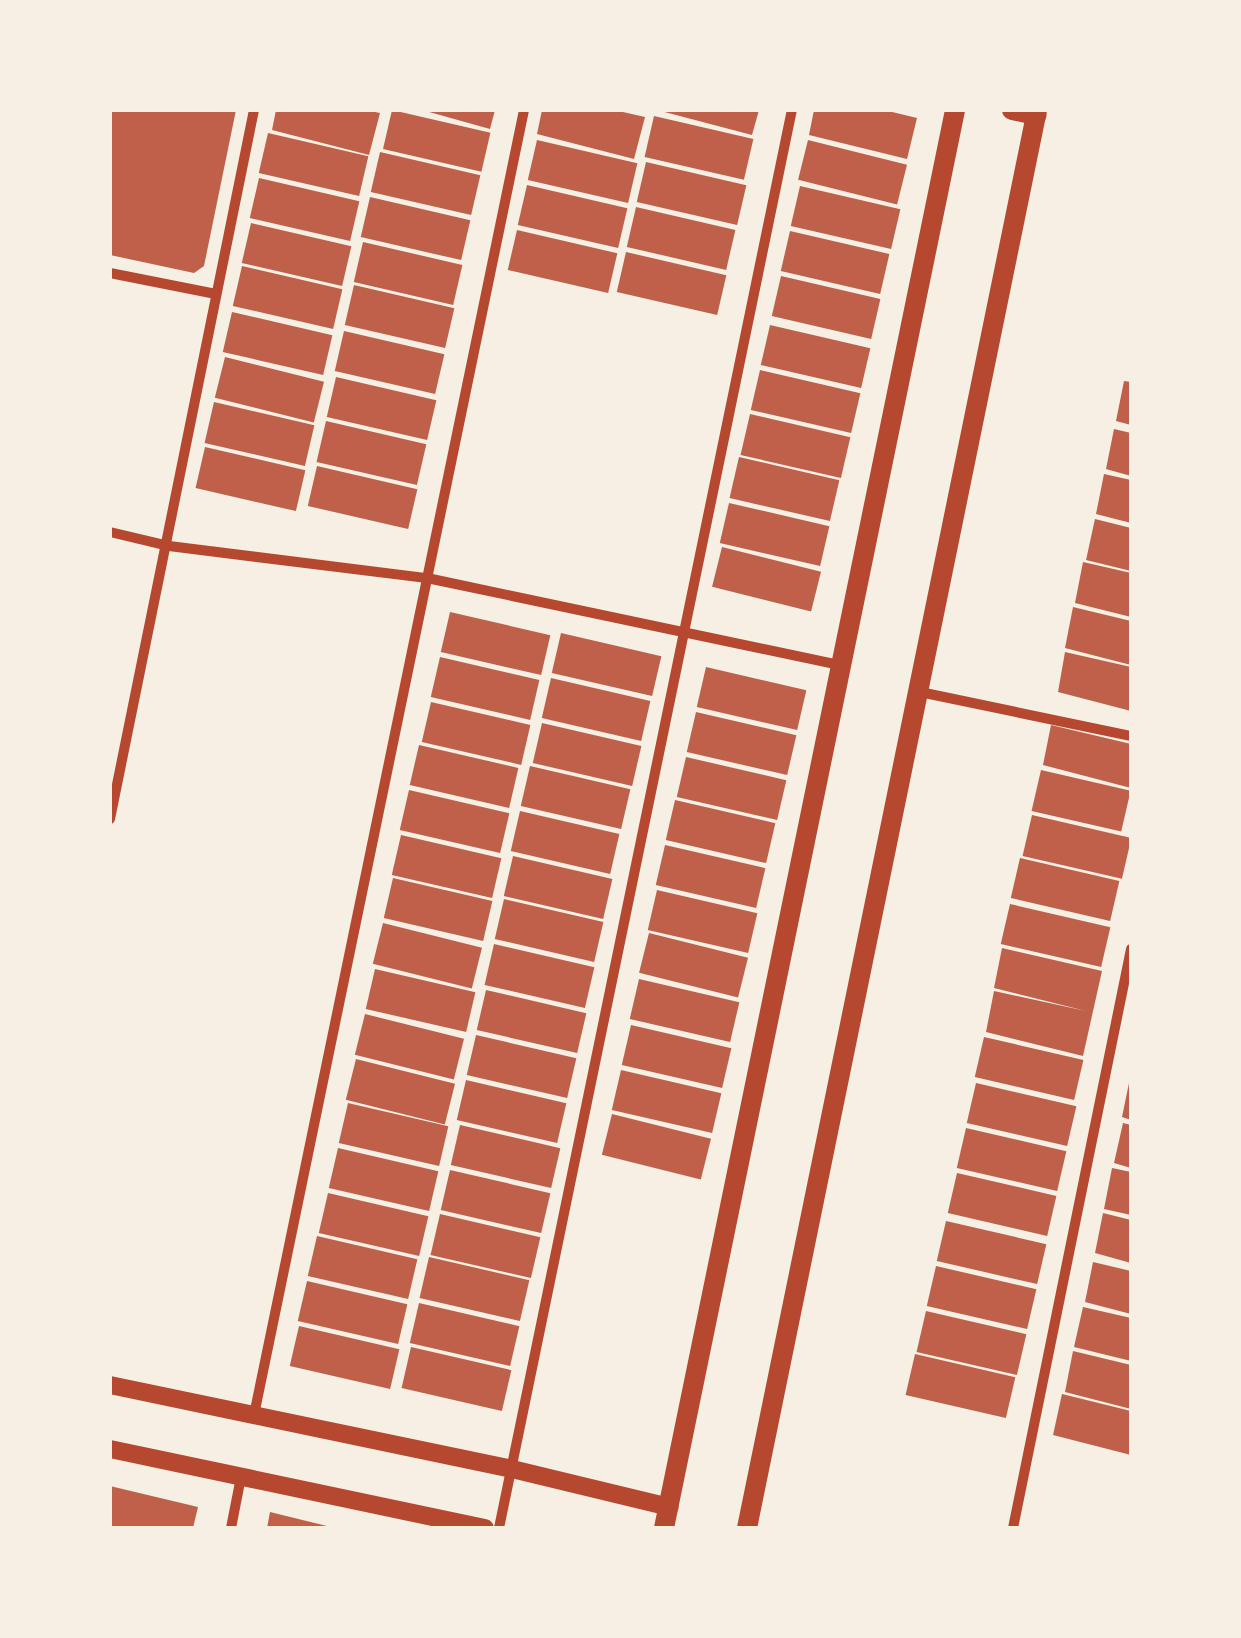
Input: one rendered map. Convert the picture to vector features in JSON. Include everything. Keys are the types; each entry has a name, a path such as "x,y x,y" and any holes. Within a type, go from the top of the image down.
{"main road":[{"path":"666,1518 955,110"},
{"path":"748,1528 1037,113 1012,110"}],"street":[{"path":"110,819 115,775 169,546 254,110"},
{"path":"254,1415 524,110"},
{"path":"499,1528 792,110"},
{"path":"110,273 216,294"},
{"path":"110,532 169,546 428,578 839,665"},
{"path":"920,692 1131,736"},
{"path":"1013,1528 1131,949"},
{"path":"110,1384 512,1469 666,1518"},
{"path":"110,1449 485,1528"},
{"path":"231,1528 242,1476"}],"building":[{"path":"110,110 236,110 204,266 194,273 110,255"},
{"path":"276,110 380,113 369,155 272,130"},
{"path":"392,110 490,133 481,172 383,149"},
{"path":"422,110 495,110 490,129"},
{"path":"542,110 614,110 645,117 634,159 537,134"},
{"path":"657,110 759,110 752,135"},
{"path":"814,110 884,110 917,118 907,159 809,135"},
{"path":"654,116 753,139 744,180 645,157"},
{"path":"268,133 368,156 359,196 259,173"},
{"path":"537,140 637,163 628,203 528,180"},
{"path":"808,140 907,165 897,204 798,180"},
{"path":"380,152 480,175 471,215 371,192"},
{"path":"646,162 746,185 737,225 637,202"},
{"path":"259,178 359,201 350,241 250,218"},
{"path":"527,185 627,208 618,248 518,225"},
{"path":"800,186 900,209 891,249 791,226"},
{"path":"370,197 470,220 461,260 361,237"},
{"path":"636,207 735,230 726,270 627,247"},
{"path":"251,223 351,246 342,286 242,263"},
{"path":"517,230 617,253 608,293 508,270"},
{"path":"790,231 889,254 880,294 781,271"},
{"path":"363,242 462,265 453,305 354,282"},
{"path":"626,252 726,275 717,315 617,292"},
{"path":"242,266 342,289 333,329 233,306"},
{"path":"781,276 880,299 871,339 772,316"},
{"path":"354,285 454,308 445,348 345,325"},
{"path":"232,312 332,335 323,375 223,352"},
{"path":"770,325 870,348 861,388 761,365"},
{"path":"344,331 444,354 435,394 335,371"},
{"path":"225,357 324,382 314,422 215,398"},
{"path":"760,370 860,393 851,433 751,410"},
{"path":"336,377 436,400 427,440 327,417"},
{"path":"1124,381 1131,382 1131,425 1116,421"},
{"path":"214,402 314,425 305,466 205,443"},
{"path":"750,414 850,437 841,478 741,455"},
{"path":"326,421 426,444 417,485 317,462"},
{"path":"1114,429 1131,433 1131,476 1106,469"},
{"path":"205,447 305,470 296,511 196,488"},
{"path":"739,457 839,480 830,521 730,498"},
{"path":"317,466 417,489 408,529 308,506"},
{"path":"1104,474 1131,480 1131,523 1096,514"},
{"path":"729,503 829,526 820,566 720,543"},
{"path":"1095,519 1131,528 1131,571 1086,560"},
{"path":"722,547 821,572 811,611 712,587"},
{"path":"1083,562 1131,573 1131,617 1075,603"},
{"path":"1073,607 1131,621 1131,665 1065,648"},
{"path":"450,612 550,635 541,675 441,652"},
{"path":"561,633 661,656 652,696 552,673"},
{"path":"1065,652 1131,667 1131,711 1058,692"},
{"path":"440,657 539,680 530,720 431,697"},
{"path":"706,667 806,690 797,730 697,707"},
{"path":"551,678 650,701 641,741 542,718"},
{"path":"431,702 530,725 521,765 422,742"},
{"path":"696,712 796,735 787,775 687,752"},
{"path":"542,723 641,746 632,786 533,763"},
{"path":"1051,725 1131,744 1131,788 1043,765"},
{"path":"419,745 518,768 509,808 410,785"},
{"path":"686,757 786,780 777,820 677,797"},
{"path":"530,766 630,789 621,829 521,806"},
{"path":"1041,770 1131,791 1121,832 1032,811"},
{"path":"409,790 509,813 500,853 400,830"},
{"path":"675,800 775,823 766,863 666,840"},
{"path":"520,811 619,834 610,874 511,851"},
{"path":"1032,815 1131,838 1122,879 1023,856"},
{"path":"401,835 501,858 492,898 392,875"},
{"path":"665,845 765,868 756,908 656,885"},
{"path":"513,856 612,879 603,919 504,896"},
{"path":"1020,858 1119,881 1110,921 1011,898"},
{"path":"393,878 492,901 483,941 384,918"},
{"path":"657,890 757,913 748,953 648,930"},
{"path":"504,899 603,922 594,962 495,939"},
{"path":"1010,904 1110,927 1101,967 1001,944"},
{"path":"383,923 482,948 472,988 373,964"},
{"path":"649,933 748,958 738,997 639,973"},
{"path":"494,944 594,967 585,1008 485,985"},
{"path":"1002,948 1102,971 1083,1056 986,1032 994,991 1086,1011 994,988"},
{"path":"375,969 475,992 466,1032 366,1009"},
{"path":"639,979 739,1002 730,1042 630,1019"},
{"path":"486,990 586,1013 577,1053 477,1030"},
{"path":"365,1014 464,1039 454,1079 355,1055"},
{"path":"631,1025 731,1048 722,1088 622,1065"},
{"path":"476,1035 576,1058 567,1098 467,1075"},
{"path":"984,1037 1083,1060 1074,1100 975,1077"},
{"path":"356,1059 455,1084 445,1124 346,1100"},
{"path":"621,1070 721,1093 712,1133 612,1110"},
{"path":"466,1080 566,1103 557,1143 457,1120"},
{"path":"976,1083 1076,1106 1067,1146 967,1123"},
{"path":"1131,1083 1131,1120 1122,1117"},
{"path":"348,1103 448,1126 439,1166 339,1143"},
{"path":"612,1114 711,1139 701,1179 602,1155"},
{"path":"1123,1123 1131,1125 1131,1168 1114,1163"},
{"path":"460,1125 560,1148 551,1188 451,1165"},
{"path":"966,1128 1066,1151 1057,1191 957,1168"},
{"path":"338,1148 438,1171 429,1211 329,1188"},
{"path":"1112,1168 1131,1172 1131,1215 1104,1209"},
{"path":"450,1170 550,1193 541,1233 441,1210"},
{"path":"957,1173 1056,1196 1047,1236 948,1213"},
{"path":"328,1193 428,1216 419,1256 319,1233"},
{"path":"1103,1213 1131,1220 1131,1263 1095,1253"},
{"path":"440,1214 540,1237 531,1278 431,1255"},
{"path":"946,1221 1046,1244 1037,1284 937,1261"},
{"path":"317,1236 417,1259 408,1299 308,1276"},
{"path":"429,1257 529,1280 520,1321 420,1298"},
{"path":"1093,1262 1131,1271 1131,1314 1085,1302"},
{"path":"936,1266 1036,1289 1027,1329 927,1306"},
{"path":"307,1281 407,1304 398,1344 298,1321"},
{"path":"419,1303 519,1326 510,1366 410,1343"},
{"path":"1083,1307 1131,1318 1131,1361 1074,1347"},
{"path":"926,1311 1026,1334 1017,1375 917,1352"},
{"path":"299,1326 399,1349 390,1389 290,1366"},
{"path":"411,1347 511,1370 502,1411 402,1388"},
{"path":"1073,1351 1131,1365 1131,1409 1065,1392"},
{"path":"915,1354 1015,1377 1006,1418 906,1395"},
{"path":"1062,1394 1131,1411 1131,1455 1053,1435"},
{"path":"110,1486 198,1507 193,1528 110,1528"},
{"path":"270,1512 331,1527 331,1528 267,1528"}]}
